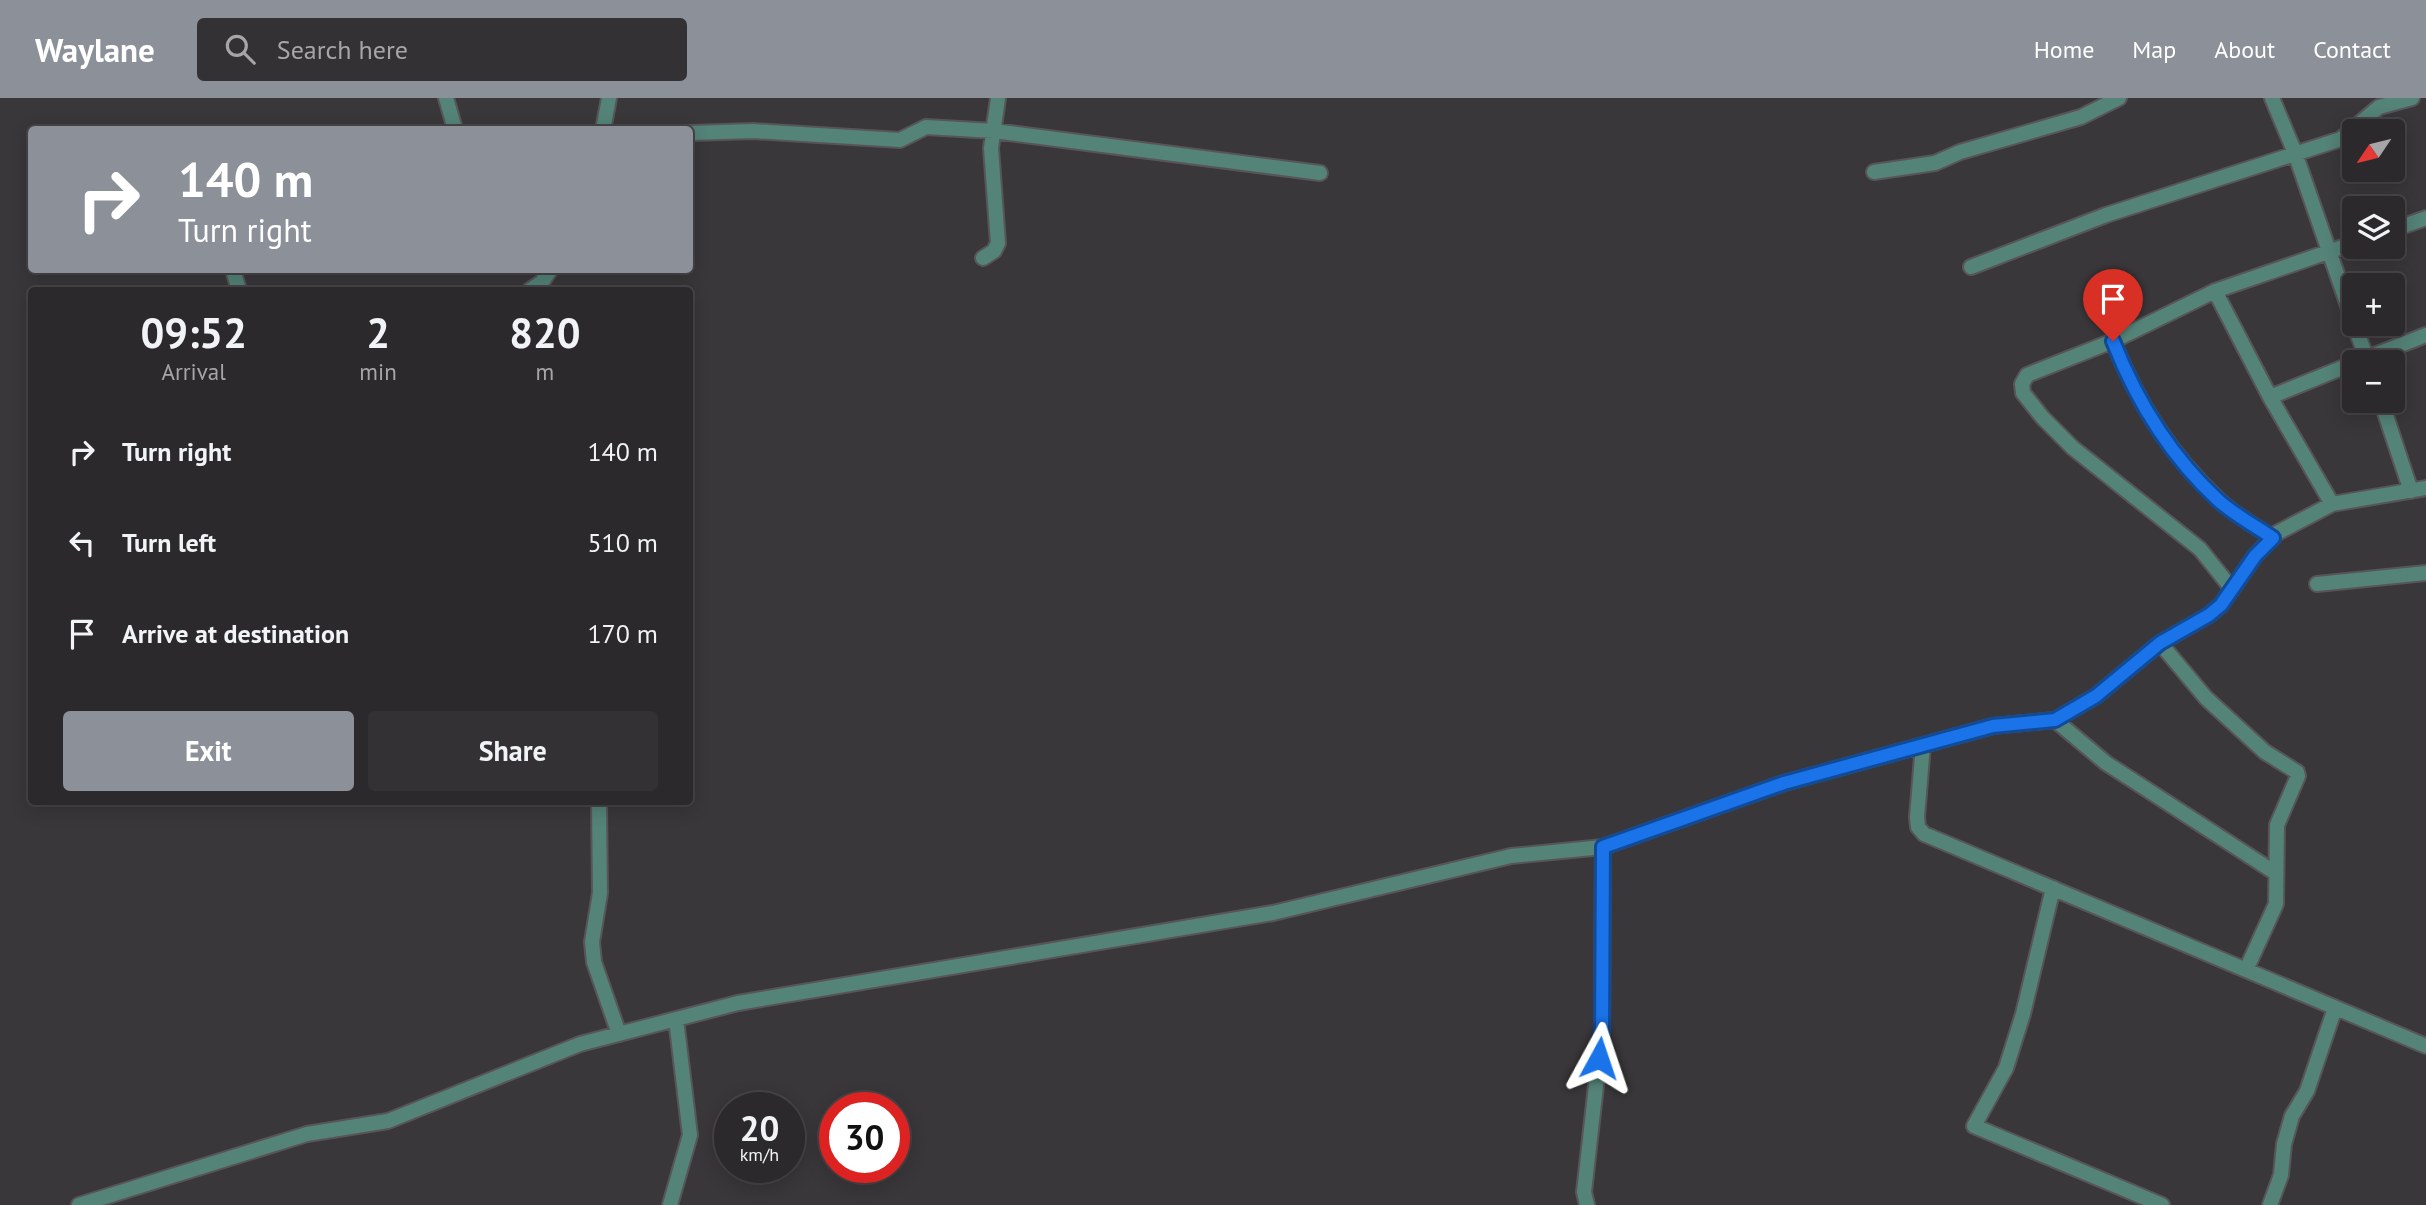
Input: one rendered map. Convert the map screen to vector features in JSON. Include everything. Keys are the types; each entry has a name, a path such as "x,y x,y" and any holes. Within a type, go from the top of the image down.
{"street":[{"path":"446,98 454,126"},
{"path":"604,126 609,98"},
{"path":"983,258 994,251 998,243 991,148 998,98"},
{"path":"1874,172 1935,163 1960,152 2081,117 2119,98"},
{"path":"2272,98 2295,153 2342,291"},
{"path":"1972,267 2106,215 2341,139 2379,107 2412,98"},
{"path":"693,133 753,131 900,140 926,127 994,131 1320,173"},
{"path":"2405,225 2426,218"},
{"path":"2232,589 2200,549 2073,447 2043,418 2023,393 2022,384 2027,375 2113,341 2215,291 2342,247"},
{"path":"534,287 548,273"},
{"path":"2215,291 2270,397 2332,505"},
{"path":"2390,350 2426,335"},
{"path":"2113,341 2130,384 2148,416 2194,475 2221,503 2273,538"},
{"path":"2270,397 2342,369"},
{"path":"2385,413 2411,491"},
{"path":"79,1205 307,1134 388,1121 580,1044 738,1003 1273,913 1511,856 1603,847 1784,783 1993,726 2055,720 2096,696 2160,643 2209,615 2221,605 2255,556 2277,533 2332,505 2426,488"},
{"path":"2317,584 2426,573"},
{"path":"2160,643 2206,698 2264,752 2297,772 2298,776 2277,825 2274,872 2276,904 2246,971"},
{"path":"2055,720 2106,763 2274,872"},
{"path":"1923,745 1917,817 1918,827 1924,834 2426,1046"},
{"path":"599,805 600,894 592,942 594,962 619,1034"},
{"path":"1587,1205 1584,1192 1602,1031 1603,847"},
{"path":"2053,888 2026,1001 2006,1068 1974,1126 2162,1205"},
{"path":"2270,1205 2281,1175 2284,1144 2292,1116 2307,1091 2335,1008"},
{"path":"670,1205 690,1135 676,1019"}],"route":[{"path":"1599,1058 1602,1031 1603,847 1784,783 1993,726 2055,720 2096,696 2160,643 2209,615 2221,605 2255,556 2273,538 2221,503 2194,475 2148,416 2130,384 2113,341"}]}
